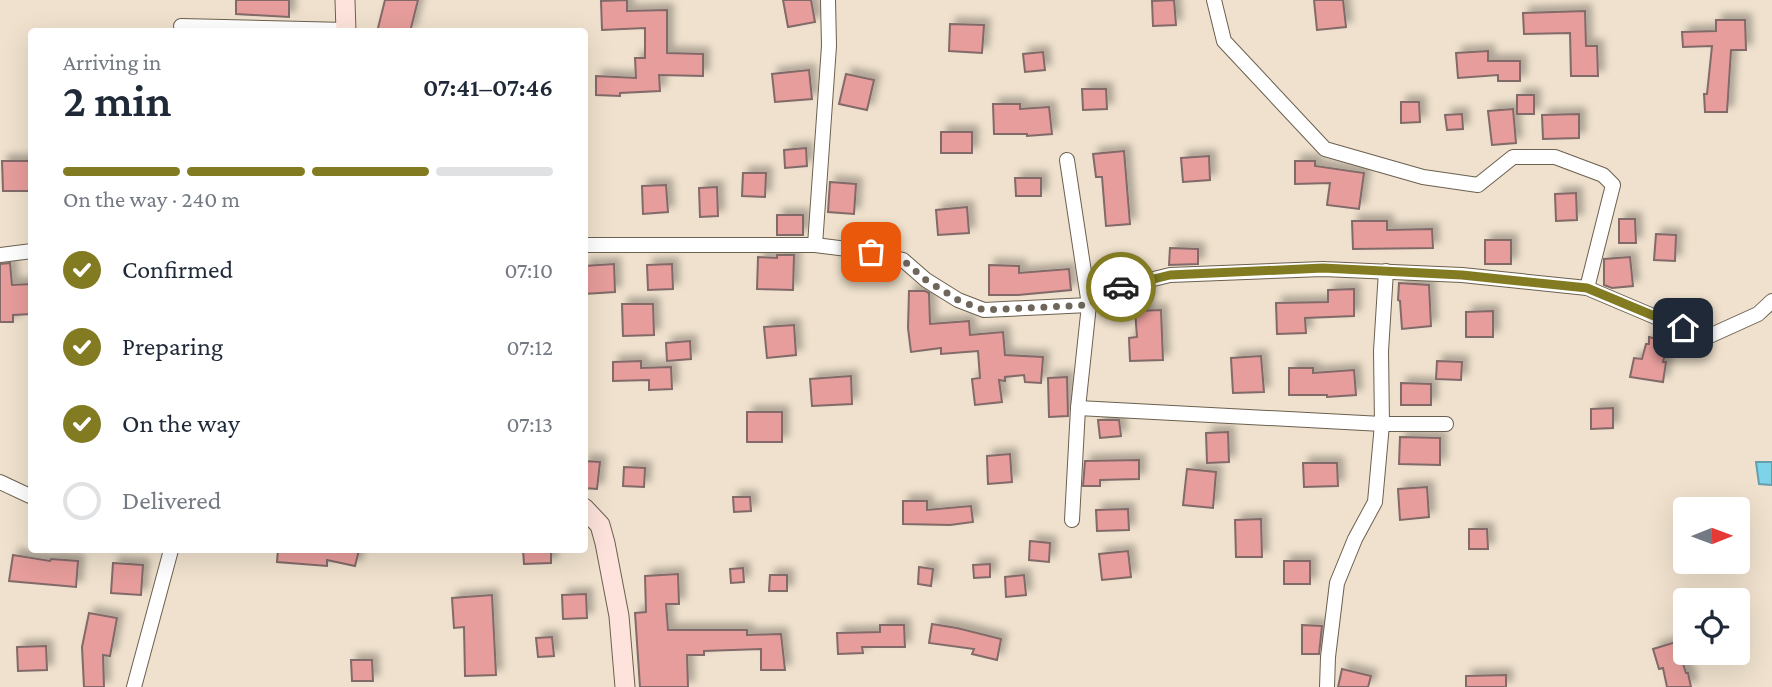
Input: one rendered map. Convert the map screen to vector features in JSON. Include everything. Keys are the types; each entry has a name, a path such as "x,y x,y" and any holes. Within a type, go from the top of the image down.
{"main road":[{"path":"345,0 346,28"},
{"path":"588,512 600,525 606,543 619,616 625,687"}],"street":[{"path":"815,245 829,46 828,0"},
{"path":"1214,0 1224,41 1325,149 1423,177 1478,185 1513,157 1555,157 1603,175 1613,185 1587,288"},
{"path":"181,26 247,28"},
{"path":"1067,160 1089,305 1078,408 1072,520"},
{"path":"588,245 815,245 871,252 903,260 926,280 958,300 984,310 1089,305 1108,290 1170,275 1323,268 1462,275 1587,288 1705,338 1759,314 1772,301"},
{"path":"0,255 28,252"},
{"path":"1327,687 1337,583 1355,539 1375,502 1382,424 1381,351 1386,271"},
{"path":"1078,408 1382,424 1446,424"},
{"path":"0,482 28,495"},
{"path":"134,687 170,553"}],"water":[{"path":"1756,462 1772,462 1772,485 1759,484"}],"building":[{"path":"236,0 289,0 289,17 236,14"},
{"path":"385,0 418,0 411,28 378,28"},
{"path":"627,0 627,11 667,10 667,53 703,54 703,76 659,75 660,91 620,93 620,96 596,95 596,76 636,78 635,58 645,58 645,28 602,30 601,1"},
{"path":"783,0 811,0 815,22 788,27"},
{"path":"1174,0 1176,25 1153,26 1152,1"},
{"path":"1314,0 1343,0 1346,27 1317,30"},
{"path":"1585,11 1586,46 1597,46 1598,76 1571,76 1570,33 1524,34 1523,13"},
{"path":"1716,20 1745,20 1746,50 1731,50 1727,112 1705,112 1704,94 1707,94 1712,46 1683,47 1682,32 1716,31"},
{"path":"950,24 984,25 982,53 949,51"},
{"path":"1488,51 1488,61 1520,61 1520,81 1498,81 1498,75 1458,78 1456,53"},
{"path":"1043,52 1045,70 1025,72 1023,54"},
{"path":"809,70 812,99 775,102 772,74"},
{"path":"846,74 874,80 867,110 839,104"},
{"path":"1082,89 1106,89 1107,109 1083,110"},
{"path":"1517,95 1534,95 1534,114 1517,114"},
{"path":"1401,102 1419,102 1420,122 1401,123"},
{"path":"993,104 1020,104 1020,109 1049,107 1052,134 994,134"},
{"path":"1513,109 1516,143 1492,145 1488,111"},
{"path":"1462,114 1463,129 1447,130 1445,115"},
{"path":"1579,114 1579,138 1543,139 1542,115"},
{"path":"941,132 972,132 972,153 941,153"},
{"path":"806,148 807,166 785,168 784,150"},
{"path":"1124,151 1130,224 1106,226 1102,177 1096,177 1093,154"},
{"path":"1209,156 1210,180 1183,182 1181,158"},
{"path":"2,161 28,161 28,191 3,191"},
{"path":"1295,161 1315,161 1315,166 1364,173 1359,209 1327,205 1330,183 1295,184"},
{"path":"743,173 766,173 765,197 742,196"},
{"path":"1015,178 1041,178 1041,196 1016,196"},
{"path":"830,182 856,184 854,214 828,212"},
{"path":"666,185 668,212 643,214 642,186"},
{"path":"717,187 718,216 700,217 699,188"},
{"path":"1576,193 1577,220 1556,221 1555,194"},
{"path":"967,207 969,233 938,235 936,210"},
{"path":"777,215 803,215 803,235 777,235"},
{"path":"1619,219 1635,219 1636,243 1619,243"},
{"path":"1352,221 1387,221 1387,230 1432,229 1433,248 1353,249"},
{"path":"1656,234 1676,235 1675,261 1654,260"},
{"path":"1485,240 1511,240 1511,264 1485,264"},
{"path":"1170,248 1198,249 1198,264 1169,265"},
{"path":"777,255 794,255 793,290 757,289 758,257 777,258"},
{"path":"1630,257 1633,286 1612,288 1604,285 1604,259"},
{"path":"10,263 12,285 28,284 28,314 13,315 13,322 0,322 0,264"},
{"path":"614,264 615,292 588,294 588,266"},
{"path":"672,264 673,289 648,290 647,265"},
{"path":"989,265 1019,266 1019,273 1069,269 1071,290 989,295"},
{"path":"1399,283 1429,285 1431,326 1402,329 1398,300"},
{"path":"1354,289 1354,316 1305,318 1306,333 1277,334 1276,303 1328,302 1328,290"},
{"path":"909,291 929,293 930,324 969,321 970,335 1003,332 1005,355 1043,357 1041,383 1025,382 1024,375 1005,377 1005,381 999,380 1002,402 975,405 972,379 980,378 978,351 941,354 941,348 911,352 908,328"},
{"path":"622,304 653,304 654,335 623,336"},
{"path":"1161,310 1163,360 1130,361 1129,338 1137,337 1135,311"},
{"path":"1493,311 1493,337 1466,337 1466,312"},
{"path":"794,325 796,355 767,358 764,327"},
{"path":"1649,337 1668,342 1663,362 1666,362 1663,382 1630,377 1634,358 1642,359 1646,344 1649,344"},
{"path":"690,341 691,359 667,361 666,343"},
{"path":"1261,356 1264,392 1233,393 1231,358"},
{"path":"641,361 641,368 671,367 672,389 649,390 649,380 613,381 613,362"},
{"path":"1437,361 1462,362 1461,380 1436,379"},
{"path":"1289,368 1313,368 1313,373 1354,370 1356,395 1289,395"},
{"path":"851,376 852,404 812,406 810,379"},
{"path":"1067,377 1068,416 1049,417 1048,378"},
{"path":"1401,383 1431,384 1431,405 1401,405"},
{"path":"1613,408 1613,428 1591,429 1591,409"},
{"path":"747,412 782,412 782,442 747,442"},
{"path":"1098,420 1119,420 1121,436 1100,438"},
{"path":"1228,432 1229,462 1207,463 1206,433"},
{"path":"1400,437 1440,438 1440,465 1399,464"},
{"path":"1010,454 1012,482 988,484 987,456"},
{"path":"1139,460 1139,479 1100,480 1100,486 1083,486 1085,461"},
{"path":"588,461 600,462 597,489 588,488"},
{"path":"1303,463 1337,463 1338,486 1304,487"},
{"path":"624,467 645,468 644,487 623,486"},
{"path":"1187,469 1216,472 1213,508 1183,505"},
{"path":"1427,487 1429,517 1400,520 1398,489"},
{"path":"733,497 750,497 751,511 734,512"},
{"path":"903,501 927,501 927,510 971,506 973,522 950,525 903,524"},
{"path":"1128,509 1129,530 1097,531 1096,510"},
{"path":"1261,519 1262,557 1236,557 1235,520"},
{"path":"1469,529 1487,529 1488,549 1469,549"},
{"path":"1030,541 1050,543 1049,562 1029,560"},
{"path":"1128,551 1131,577 1102,580 1099,554"},
{"path":"278,553 358,553 355,566 327,560 327,566 277,562"},
{"path":"523,553 551,553 551,563 524,564"},
{"path":"13,555 50,561 78,561 76,587 9,581"},
{"path":"1284,561 1310,561 1310,584 1284,584"},
{"path":"113,563 143,565 141,595 111,593"},
{"path":"990,564 990,577 974,578 973,565"},
{"path":"919,567 933,569 931,586 918,584"},
{"path":"743,568 744,582 731,583 730,569"},
{"path":"678,574 679,604 666,604 668,630 747,630 747,635 781,634 785,670 761,670 761,649 704,651 704,655 687,655 688,687 640,687 635,613 646,612 645,576"},
{"path":"770,575 787,575 787,591 769,591"},
{"path":"1024,575 1026,595 1006,597 1005,577"},
{"path":"586,594 587,618 563,619 562,595"},
{"path":"492,595 496,675 465,676 464,627 454,628 452,598"},
{"path":"89,613 117,618 110,656 103,655 104,687 84,687 82,647"},
{"path":"932,624 1001,639 997,660 972,654 974,649 929,643"},
{"path":"880,625 904,625 905,647 862,647 863,653 838,654 837,633 880,632"},
{"path":"1302,625 1322,626 1319,654 1302,654"},
{"path":"552,637 554,656 538,657 536,638"},
{"path":"1673,643 1673,665 1683,665 1691,687 1667,687 1663,668 1659,669 1653,649"},
{"path":"46,646 47,670 18,671 17,647"},
{"path":"351,660 372,660 373,681 352,681"},
{"path":"1342,669 1371,676 1368,687 1338,687"},
{"path":"1506,675 1506,687 1466,687 1466,676"}],"way so far":[{"path":"871,252 903,260 926,280 958,300 984,310 1089,305 1108,290 1121,287"}],"route":[{"path":"1121,287 1170,275 1323,268 1462,275 1587,288 1683,328"}]}
